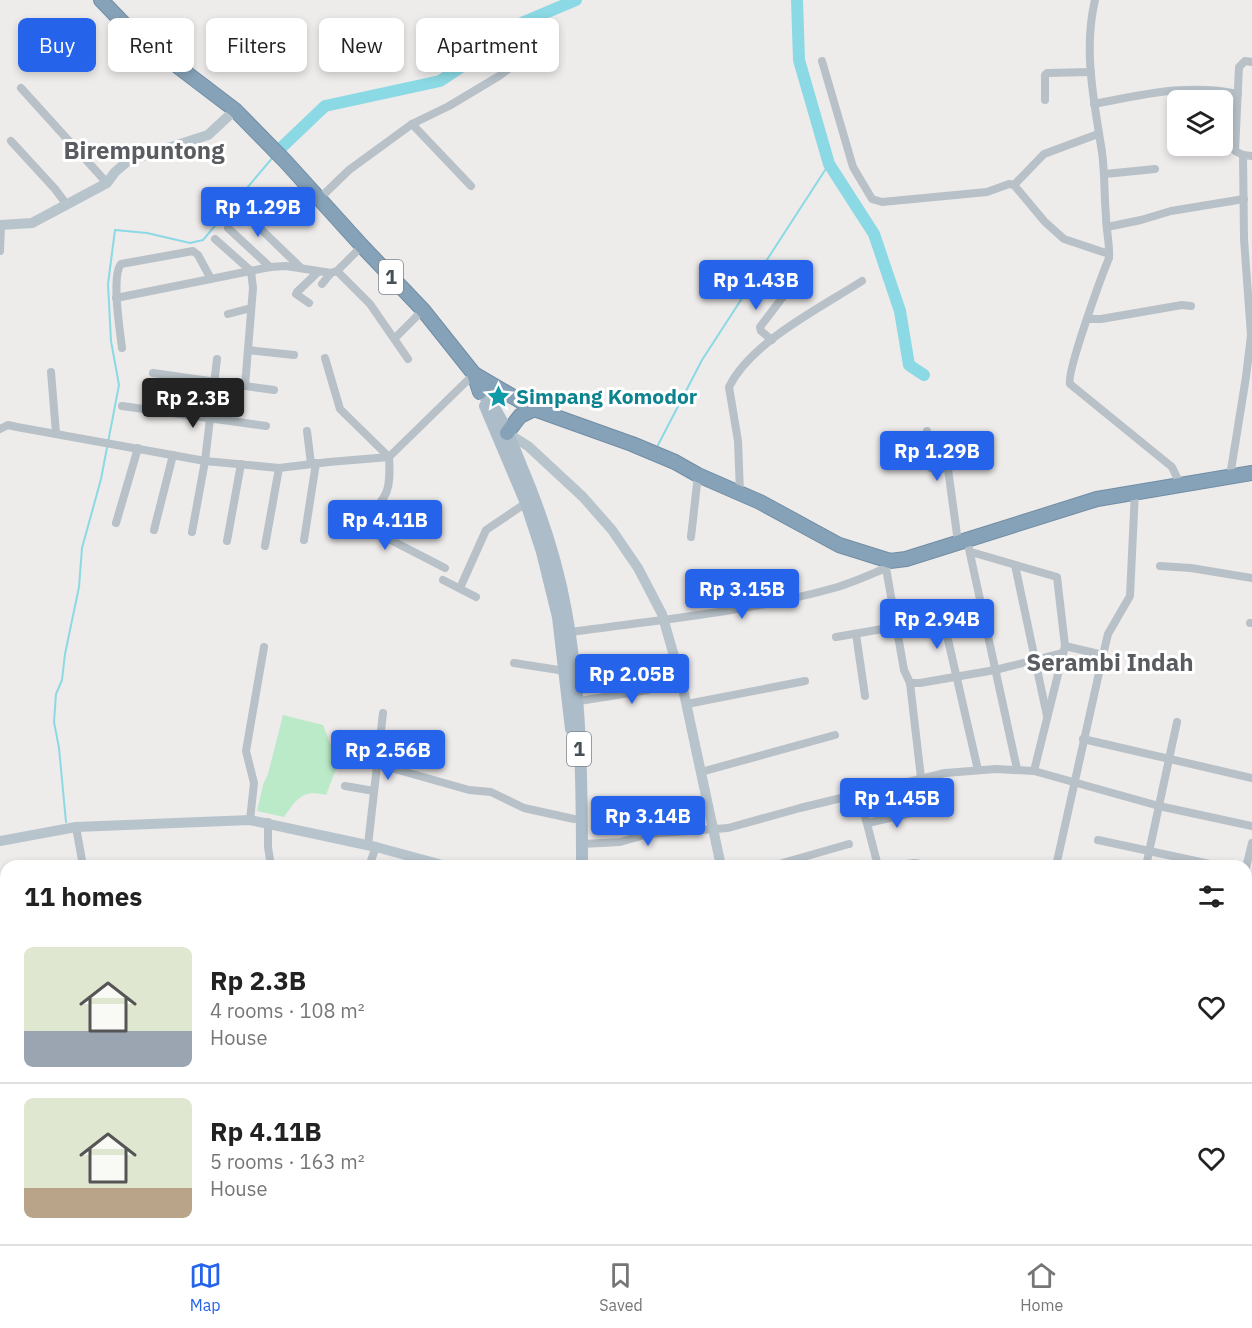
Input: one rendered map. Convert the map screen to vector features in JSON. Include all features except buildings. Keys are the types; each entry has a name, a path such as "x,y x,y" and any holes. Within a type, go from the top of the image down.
{"highway":[{"name":"1","path":"101,0 130,30 235,110 423,310 474,374 480,392"},
{"path":"474,374 534,409 675,462 839,545 888,564 965,545 1097,499 1252,473"},
{"path":"507,433 519,416 534,409"}],"main road":[{"name":"1","path":"480,392 488,399 507,433 531,488 552,551 570,632 582,860"},
{"name":"1","path":"480,392 526,503 542,552 558,617 565,671 573,702 574,860"}],"street":[{"path":"1095,0 1089,32 1091,72 1105,174 1110,244 1109,254 1072,361 1068,380 1070,384 1173,467 1180,484"},
{"path":"822,61 853,167 872,199 882,202 987,192 1009,184 1014,185 1045,222 1064,239 1109,254"},
{"path":"1230,476 1251,335 1244,239 1244,199 1248,155 1235,152 1239,67 1245,61 1252,62"},
{"path":"319,199 349,170 412,124 504,72"},
{"path":"1045,100 1045,75 1047,73 1091,72"},
{"path":"21,88 107,183"},
{"path":"1094,104 1143,94 1203,88 1238,94"},
{"path":"0,251 0,225 28,224 67,205 107,183 115,172 128,161 208,135 235,110"},
{"path":"412,124 471,186"},
{"path":"1014,185 1044,154 1098,134"},
{"path":"11,141 56,189 67,205"},
{"path":"1105,174 1155,169"},
{"path":"1107,227 1171,211 1244,199"},
{"path":"241,210 300,267"},
{"path":"228,228 270,267"},
{"path":"215,239 251,271 253,288 245,386"},
{"path":"322,284 362,246"},
{"path":"122,348 117,298 117,270 121,264 193,251 198,255 211,279"},
{"path":"117,298 270,267 300,267 318,272 334,272 370,304 408,359"},
{"path":"309,303 296,294 318,272"},
{"path":"771,340 761,331 760,327 795,281"},
{"path":"740,493 738,441 729,387 740,367 771,340 862,281"},
{"path":"1088,319 1101,319 1182,305 1191,306"},
{"path":"228,314 251,308"},
{"path":"395,338 423,310"},
{"path":"248,350 294,355"},
{"path":"325,358 340,409 389,457 390,480 387,496 364,520"},
{"path":"192,532 205,460 217,359"},
{"path":"51,372 56,433"},
{"path":"153,373 274,390"},
{"path":"0,429 8,425 173,455 279,468 389,457 474,374"},
{"path":"122,406 266,426"},
{"path":"304,540 314,464 307,431"},
{"path":"927,431 932,468 948,469 1017,769"},
{"path":"507,433 528,446 583,497 612,530 638,568 664,620 687,704 720,860"},
{"path":"117,523 138,448"},
{"path":"154,530 173,455"},
{"path":"227,541 241,464"},
{"path":"265,546 279,468"},
{"path":"692,537 698,475"},
{"path":"1057,860 1108,634 1130,596 1136,491"},
{"path":"460,588 486,530 526,503"},
{"path":"337,510 364,520 379,534 445,567"},
{"path":"965,545 1015,565 1057,577 1064,650 1034,771"},
{"path":"570,632 693,616 803,596 837,587 888,564 904,670 910,683 921,778"},
{"path":"1015,565 1047,719"},
{"path":"1160,566 1191,568 1252,578"},
{"path":"443,580 476,597"},
{"path":"836,637 958,616"},
{"path":"943,618 978,770"},
{"path":"856,634 865,696"},
{"path":"250,820 254,783 246,751 264,646"},
{"path":"910,683 957,677 1035,662 1064,650 1103,655"},
{"path":"514,663 565,671"},
{"path":"573,702 648,690 653,685 653,666"},
{"path":"687,704 805,681"},
{"path":"370,860 374,791 383,713"},
{"path":"1147,860 1177,722"},
{"path":"701,772 835,735"},
{"path":"1083,739 1252,778"},
{"path":"377,764 469,790 491,792 524,808 574,819"},
{"path":"582,844 620,842 648,834 713,830 737,826 921,778 978,770 1034,771 1160,806 1252,826"},
{"path":"345,786 374,791"},
{"path":"859,793 877,860"},
{"path":"868,823 921,811"},
{"path":"0,841 71,828 250,820 268,822 424,860"},
{"path":"268,822 270,860"},
{"path":"71,828 81,860"},
{"path":"1098,840 1191,860"},
{"path":"1248,860 1252,843"},
{"path":"793,860 849,844"}],"green space":[{"path":"283,715 323,725 338,764 326,795 311,793 301,797 284,817 257,811"}],"waterway":[{"path":"282,147 325,106 440,81 476,57 486,38 576,0"},
{"path":"797,0 799,60 829,164 874,234 900,311 909,365 924,375"},
{"path":"66,822 59,748 54,722 56,694 62,680 79,587 82,548 101,479 119,385 111,341 108,284 115,230 147,233 190,243 203,240 274,156"},
{"path":"658,445 702,360 829,164"}],"place":[{"name":"Simpang Komodor","path":"498,397"}],"district":[{"name":"Birempuntong","path":"144,151"},
{"name":"Serambi Indah","path":"1110,663"}]}
